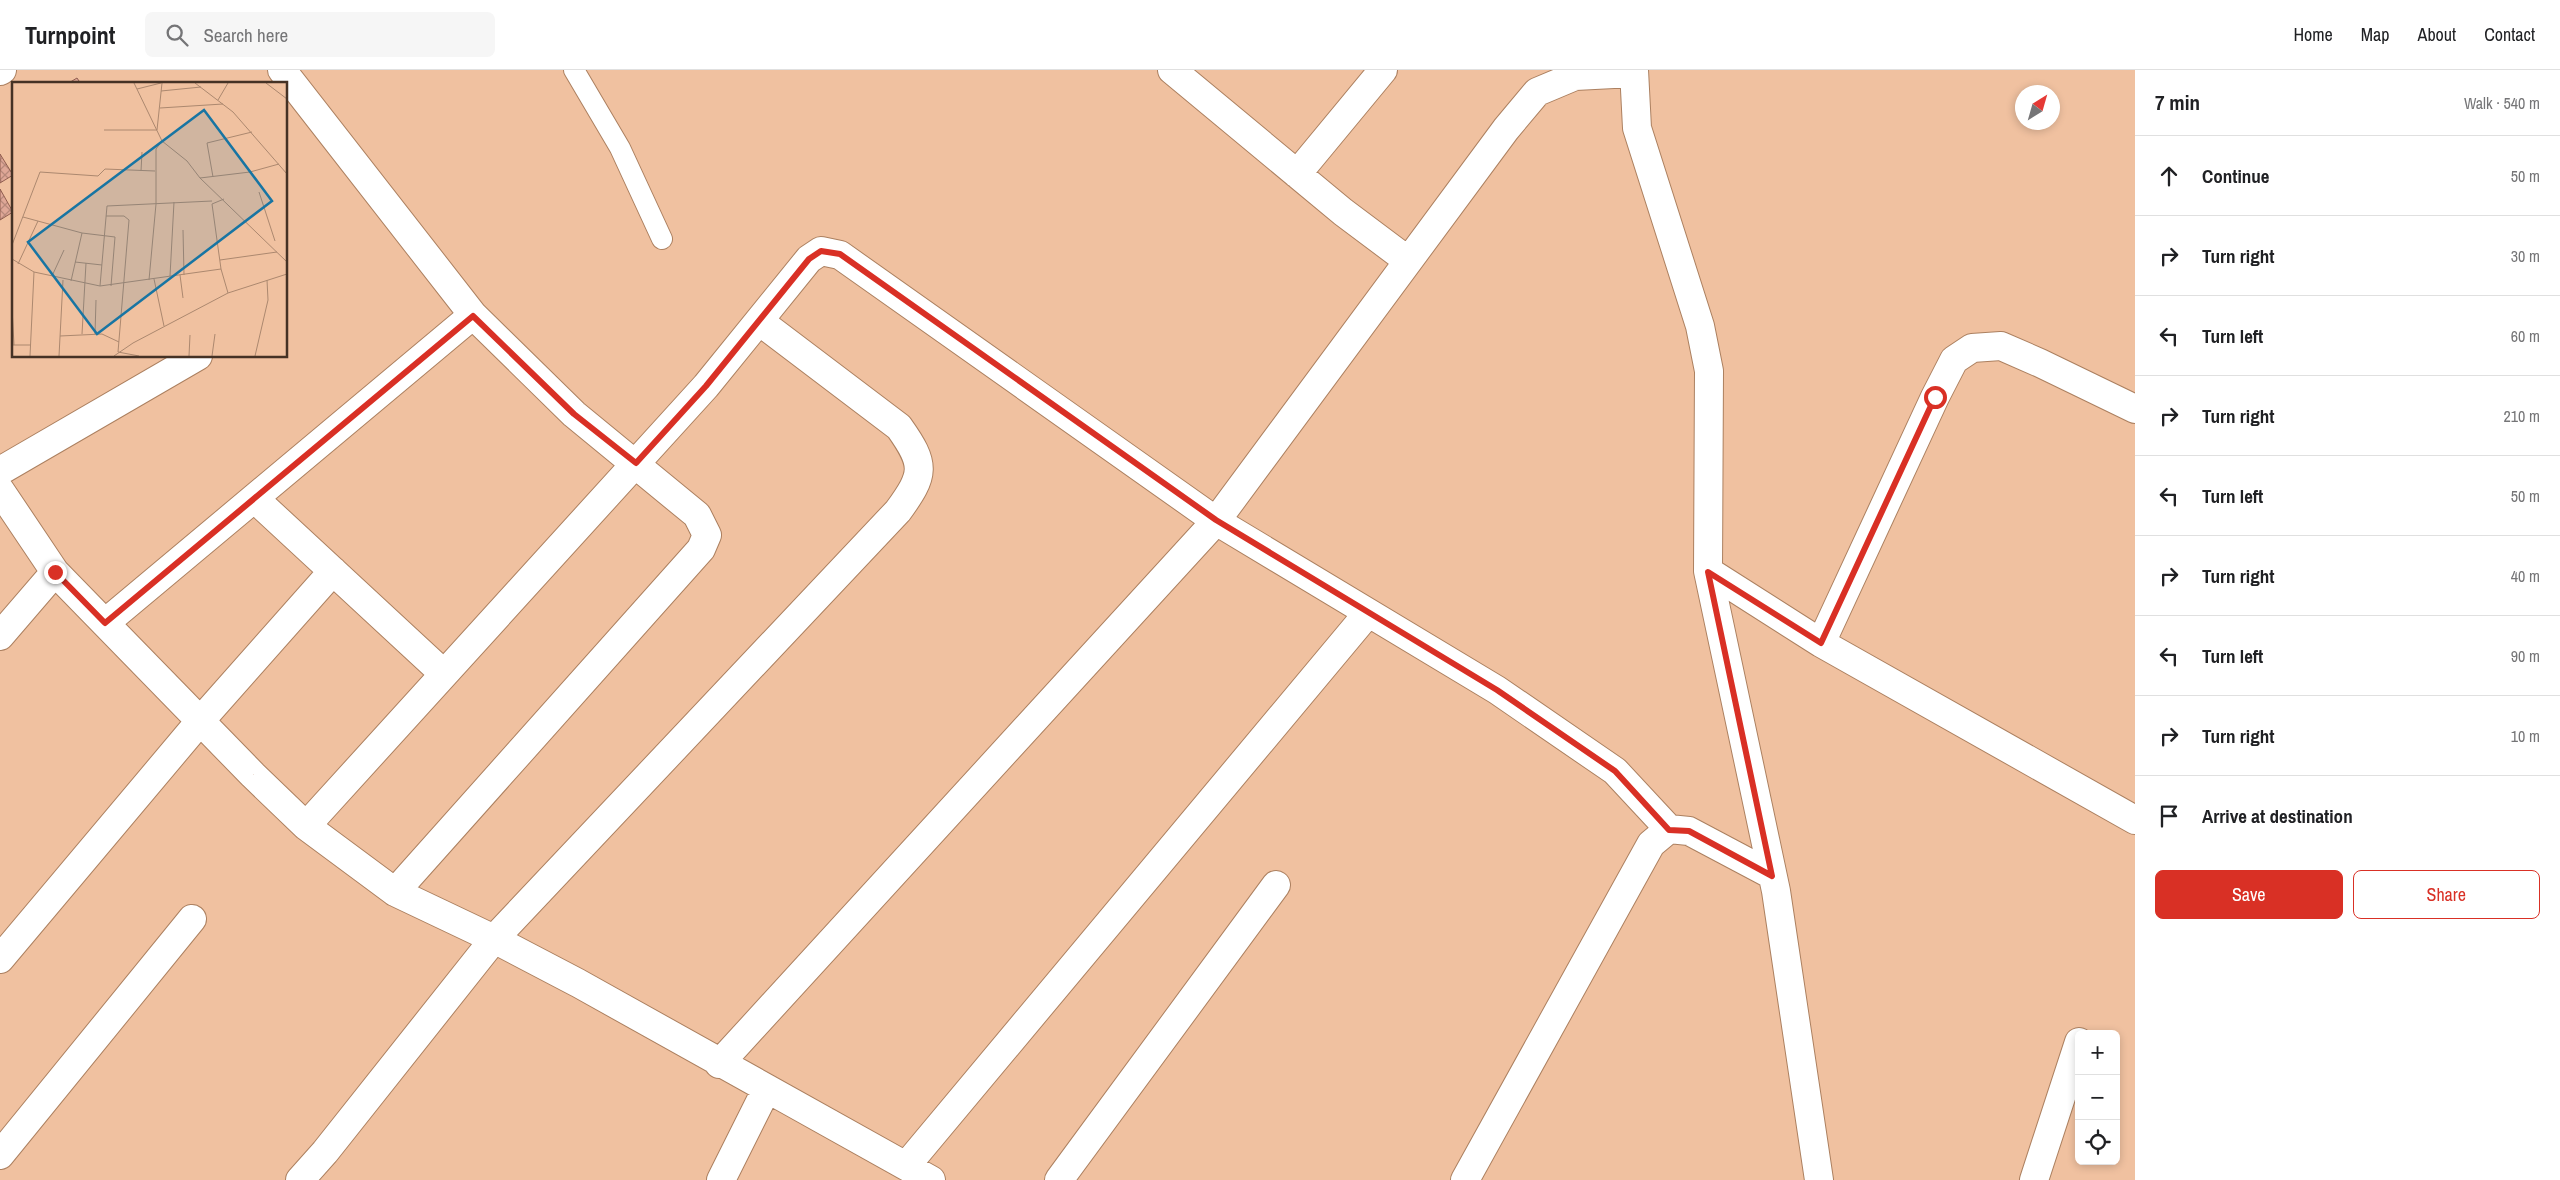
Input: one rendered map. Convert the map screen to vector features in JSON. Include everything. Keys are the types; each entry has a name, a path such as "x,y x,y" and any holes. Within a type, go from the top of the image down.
{"street":[{"path":"282,70 473,316 574,414 697,515 707,535 701,549 395,892"},
{"path":"1172,70 1297,174 1407,260"},
{"path":"1297,174 1383,70"},
{"path":"719,1064 1216,520 1407,260 1506,129 1537,92 1575,76 1633,72 1637,128 1700,326 1709,371 1708,572 1772,876 1819,1180"},
{"path":"306,826 706,386 809,259 821,251 840,254 1216,520 1497,690 1615,771 1669,830"},
{"path":"105,623 473,316"},
{"path":"300,1180 325,1152 494,939 898,512 915,488 920,467 915,450 899,427 759,321"},
{"path":"1821,643 1954,360 1972,348 2001,346 2135,409"},
{"path":"0,471 195,358"},
{"path":"0,490 55,572 253,775 306,826 395,892 494,939 931,1180"},
{"path":"255,499 444,674"},
{"path":"0,959 201,720 333,571"},
{"path":"0,636 55,572"},
{"path":"1708,572 1821,643 2135,820"},
{"path":"906,1166 1368,613"},
{"path":"1465,1180 1651,844 1669,830 1689,831 1772,876"},
{"path":"1059,1180 1276,885"},
{"path":"0,1155 192,919"},
{"path":"2034,1180 2075,1053"},
{"path":"722,1180 766,1090"}],"lane":[{"path":"574,70 620,148 662,239"}],"building":[{"path":"77,78 80,82 70,82"},
{"path":"0,154 12,176 0,183"},
{"path":"0,189 12,213 0,220"}],"route":[{"path":"55,572 105,623 473,316 574,414 636,463 706,386 809,259 821,251 840,254 1216,520 1497,690 1615,771 1669,830 1689,831 1772,876 1746,742 1708,572 1821,643 1935,397"}]}
